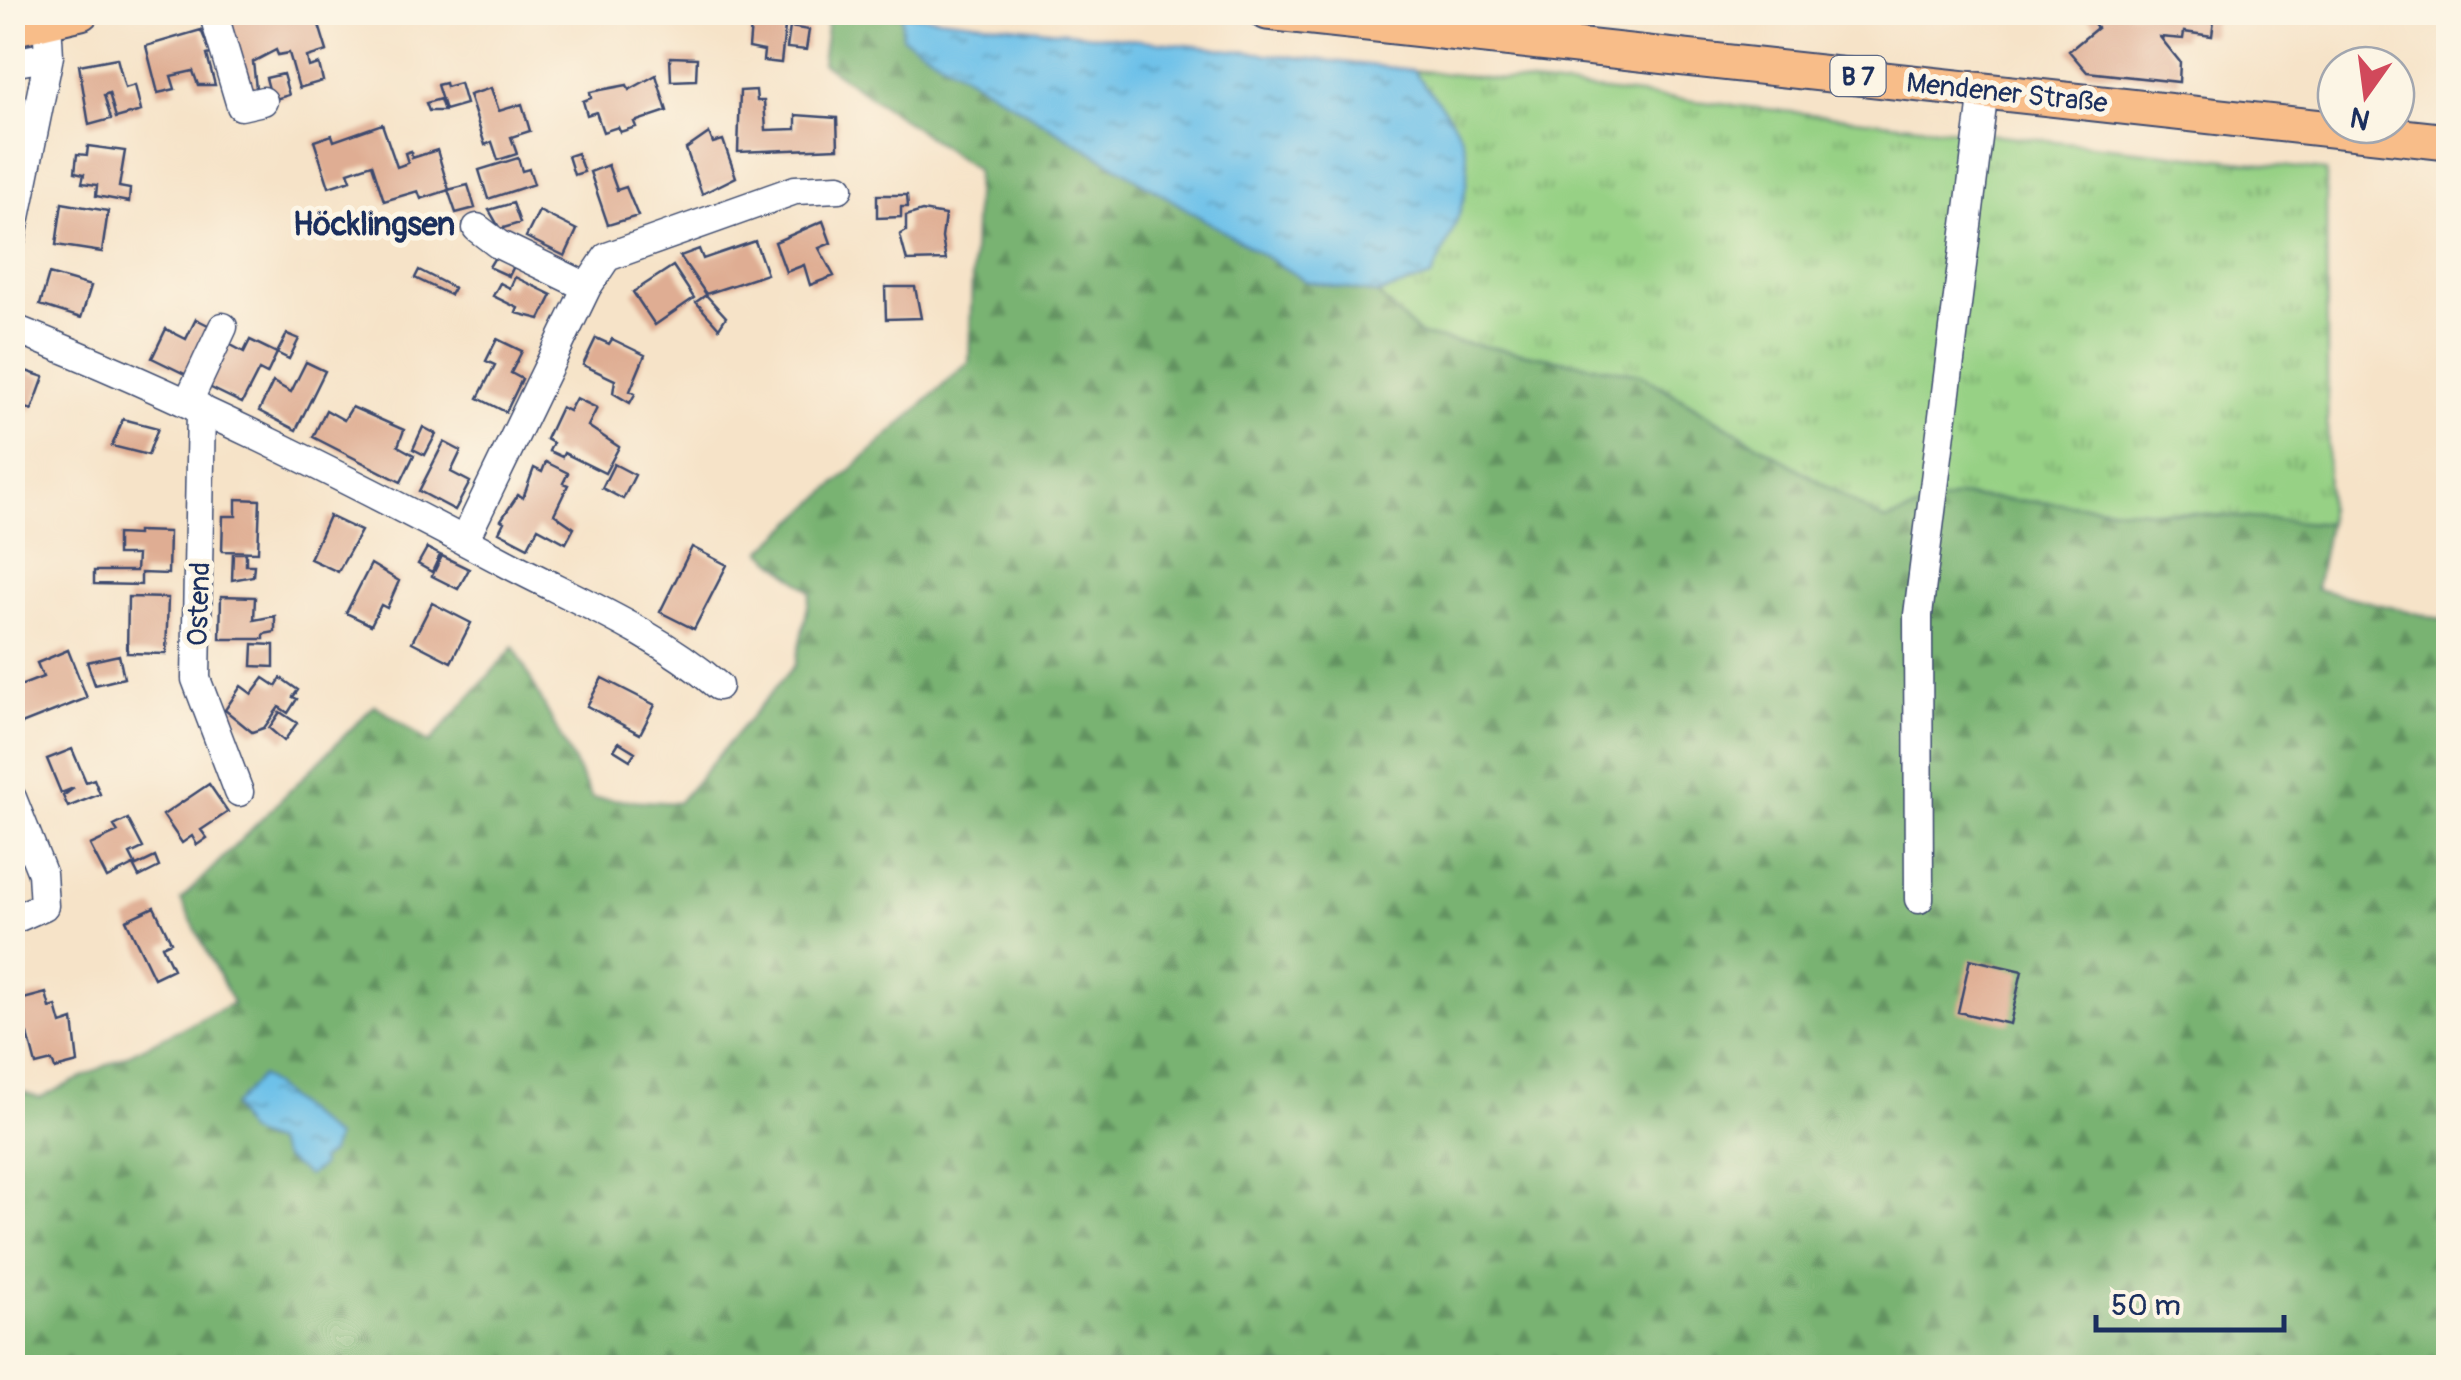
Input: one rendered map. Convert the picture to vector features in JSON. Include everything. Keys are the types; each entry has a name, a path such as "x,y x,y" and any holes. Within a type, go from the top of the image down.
{"main road":[{"name":"Mendener Straße","path":"1267,12 2448,142"},
{"path":"12,29 64,16"}],"street":[{"path":"214,12 241,106 262,101"},
{"path":"12,237 49,56 64,16"},
{"path":"12,63 49,56"},
{"path":"1919,899 1918,616 1984,90"},
{"path":"464,541 586,287 607,257 795,190 839,188"},
{"path":"477,228 498,244 586,287"},
{"path":"194,405 223,327"},
{"path":"12,328 194,405 464,541 684,656 718,686"},
{"name":"Ostend","path":"194,405 196,679 240,792"},
{"path":"12,798 42,873 44,906 12,920"}],"green space":[{"path":"829,13 902,14 903,37 1306,281 1377,294 1420,335 1640,374 1885,521 1958,496 2328,524 2316,589 2448,621 2448,1367 13,1367 12,1088 40,1098 233,1003 181,900 375,705 429,743 514,647 592,798 678,803 795,665 811,592 762,551 969,362 976,170 822,63"},
{"path":"1413,70 2326,171 2328,524 1958,496 1885,521 1641,374 1419,335 1377,294 1431,277 1461,136"}],"water":[{"path":"902,14 1413,70 1460,134 1467,170 1461,208 1431,277 1377,294 1306,281 902,37"},
{"path":"261,1076 335,1138 330,1153 320,1160 321,1166 308,1176 283,1158 275,1143 248,1132 233,1106"}],"building":[{"path":"266,12 315,12 327,51 307,57 309,67 319,64 323,81 299,88 289,53 278,55 276,50 253,62 256,88 245,91 223,24"},
{"path":"752,12 782,12 780,26 785,27 781,63 763,61 764,51 749,48"},
{"path":"2083,12 2215,12 2212,36 2184,32 2183,39 2160,37 2180,62 2179,82 2087,72 2069,51 2097,28"},
{"path":"790,27 809,30 806,50 787,48"},
{"path":"201,30 211,54 207,55 215,85 198,85 193,71 171,76 175,89 158,93 146,46"},
{"path":"670,57 697,58 696,80 671,81"},
{"path":"117,58 125,88 135,85 141,111 116,118 109,93 104,95 111,119 89,125 79,65"},
{"path":"283,74 289,95 272,100 266,78"},
{"path":"656,75 667,111 634,122 636,127 620,132 618,127 603,132 596,112 587,115 583,101 591,98 590,92 627,85 629,90"},
{"path":"445,83 446,87 460,83 466,104 445,110 437,85"},
{"path":"491,88 499,111 522,104 530,131 511,137 517,154 498,160 492,142 485,145 469,95"},
{"path":"756,90 757,101 764,101 766,130 796,129 796,115 837,118 838,148 738,152 740,91"},
{"path":"440,99 444,111 429,111 426,103"},
{"path":"382,124 397,167 408,163 405,153 411,151 412,158 437,150 449,190 421,199 418,191 384,201 372,164 348,172 351,180 329,187 314,141 332,135 334,141"},
{"path":"709,133 713,143 723,140 736,177 702,194 686,149"},
{"path":"88,146 125,151 119,187 130,189 129,202 96,196 97,185 82,183 84,174 75,172 77,154 87,155"},
{"path":"577,153 584,172 574,175 568,156"},
{"path":"518,158 522,171 529,169 534,184 488,199 479,170"},
{"path":"608,165 617,190 626,187 638,216 608,225 590,172"},
{"path":"468,185 475,208 456,213 448,190"},
{"path":"877,195 907,195 908,207 901,207 901,217 877,218"},
{"path":"62,203 108,211 102,252 56,245"},
{"path":"513,203 520,223 500,229 489,210"},
{"path":"539,211 577,230 565,256 526,237"},
{"path":"922,211 945,215 942,238 946,260 907,261 900,235 906,231 906,216"},
{"path":"823,221 831,243 819,248 834,276 810,285 804,265 786,272 775,242"},
{"path":"755,241 767,274 706,294 680,256 699,249 703,259"},
{"path":"495,257 514,266 509,276 489,267"},
{"path":"673,266 694,298 655,325 633,292"},
{"path":"419,270 454,288 450,295 415,278"},
{"path":"49,274 91,286 81,318 40,305"},
{"path":"515,277 552,295 540,319 516,313 518,308 493,296 500,283 510,288"},
{"path":"885,287 915,287 921,318 886,319"},
{"path":"706,295 726,317 719,328 696,302"},
{"path":"196,319 212,327 189,376 152,358 166,329 186,339"},
{"path":"287,334 299,339 289,359 277,353"},
{"path":"596,338 609,344 612,339 645,355 630,391 635,394 630,403 613,393 615,380 583,365"},
{"path":"497,339 522,351 511,373 522,379 506,412 478,398 495,365 486,361"},
{"path":"250,340 277,353 267,374 259,370 242,403 207,386 227,343 244,352"},
{"path":"306,362 325,371 296,430 259,411 273,382 291,392"},
{"path":"14,367 44,377 32,410 17,405 12,410"},
{"path":"576,398 597,408 588,426 619,447 605,473 564,453 562,457 549,451 553,443 546,439 561,407 569,411"},
{"path":"352,407 404,430 398,446 414,455 401,482 313,437 326,410 344,420"},
{"path":"123,419 158,428 148,455 112,446"},
{"path":"423,427 436,434 425,455 413,449"},
{"path":"444,442 461,451 451,472 470,482 455,510 419,491"},
{"path":"546,462 568,473 563,483 568,485 554,514 574,528 566,543 538,528 528,547 499,532 504,522 501,520 518,495 523,498 534,468 542,472"},
{"path":"614,464 635,475 623,499 602,488"},
{"path":"236,499 260,500 258,552 222,551 223,516 236,516"},
{"path":"329,516 361,531 338,572 310,559"},
{"path":"137,531 169,532 168,574 141,573 141,585 94,584 94,571 136,571 137,555 117,555 117,534 137,535"},
{"path":"692,547 727,565 694,629 660,612"},
{"path":"427,548 440,555 432,572 418,564"},
{"path":"233,553 246,553 246,565 254,565 253,576 232,580"},
{"path":"442,556 469,569 458,589 432,576"},
{"path":"371,564 399,581 387,608 381,605 371,625 346,613"},
{"path":"221,596 255,597 254,620 275,616 275,632 264,634 264,639 220,639"},
{"path":"128,597 168,598 166,654 127,653"},
{"path":"432,603 471,623 451,662 412,642"},
{"path":"253,644 274,645 274,667 252,666"},
{"path":"68,650 87,698 19,725 12,689 43,677 37,663"},
{"path":"119,655 124,678 95,685 87,662"},
{"path":"264,678 276,686 281,678 298,690 293,697 297,699 288,713 279,707 264,728 252,732 225,710 241,686 252,694"},
{"path":"602,678 655,705 640,734 587,706"},
{"path":"280,712 297,723 284,741 269,728"},
{"path":"619,742 635,752 630,760 614,750"},
{"path":"72,749 86,782 94,779 100,794 68,807 63,796 74,788 61,793 47,759"},
{"path":"209,784 228,812 201,830 207,838 197,845 192,836 182,843 163,815"},
{"path":"128,819 143,848 130,854 135,864 107,878 90,845 118,832 114,826"},
{"path":"155,857 159,867 139,877 134,867"},
{"path":"154,907 171,942 162,946 173,969 154,978 126,920"},
{"path":"1970,959 2022,971 2010,1024 1958,1012"},
{"path":"12,993 16,1001 46,993 50,1008 56,1006 61,1024 73,1020 78,1063 55,1069 52,1061 36,1065 28,1034 15,1037"}],"district":[{"name":"Höcklingsen","path":"374,224"}]}
